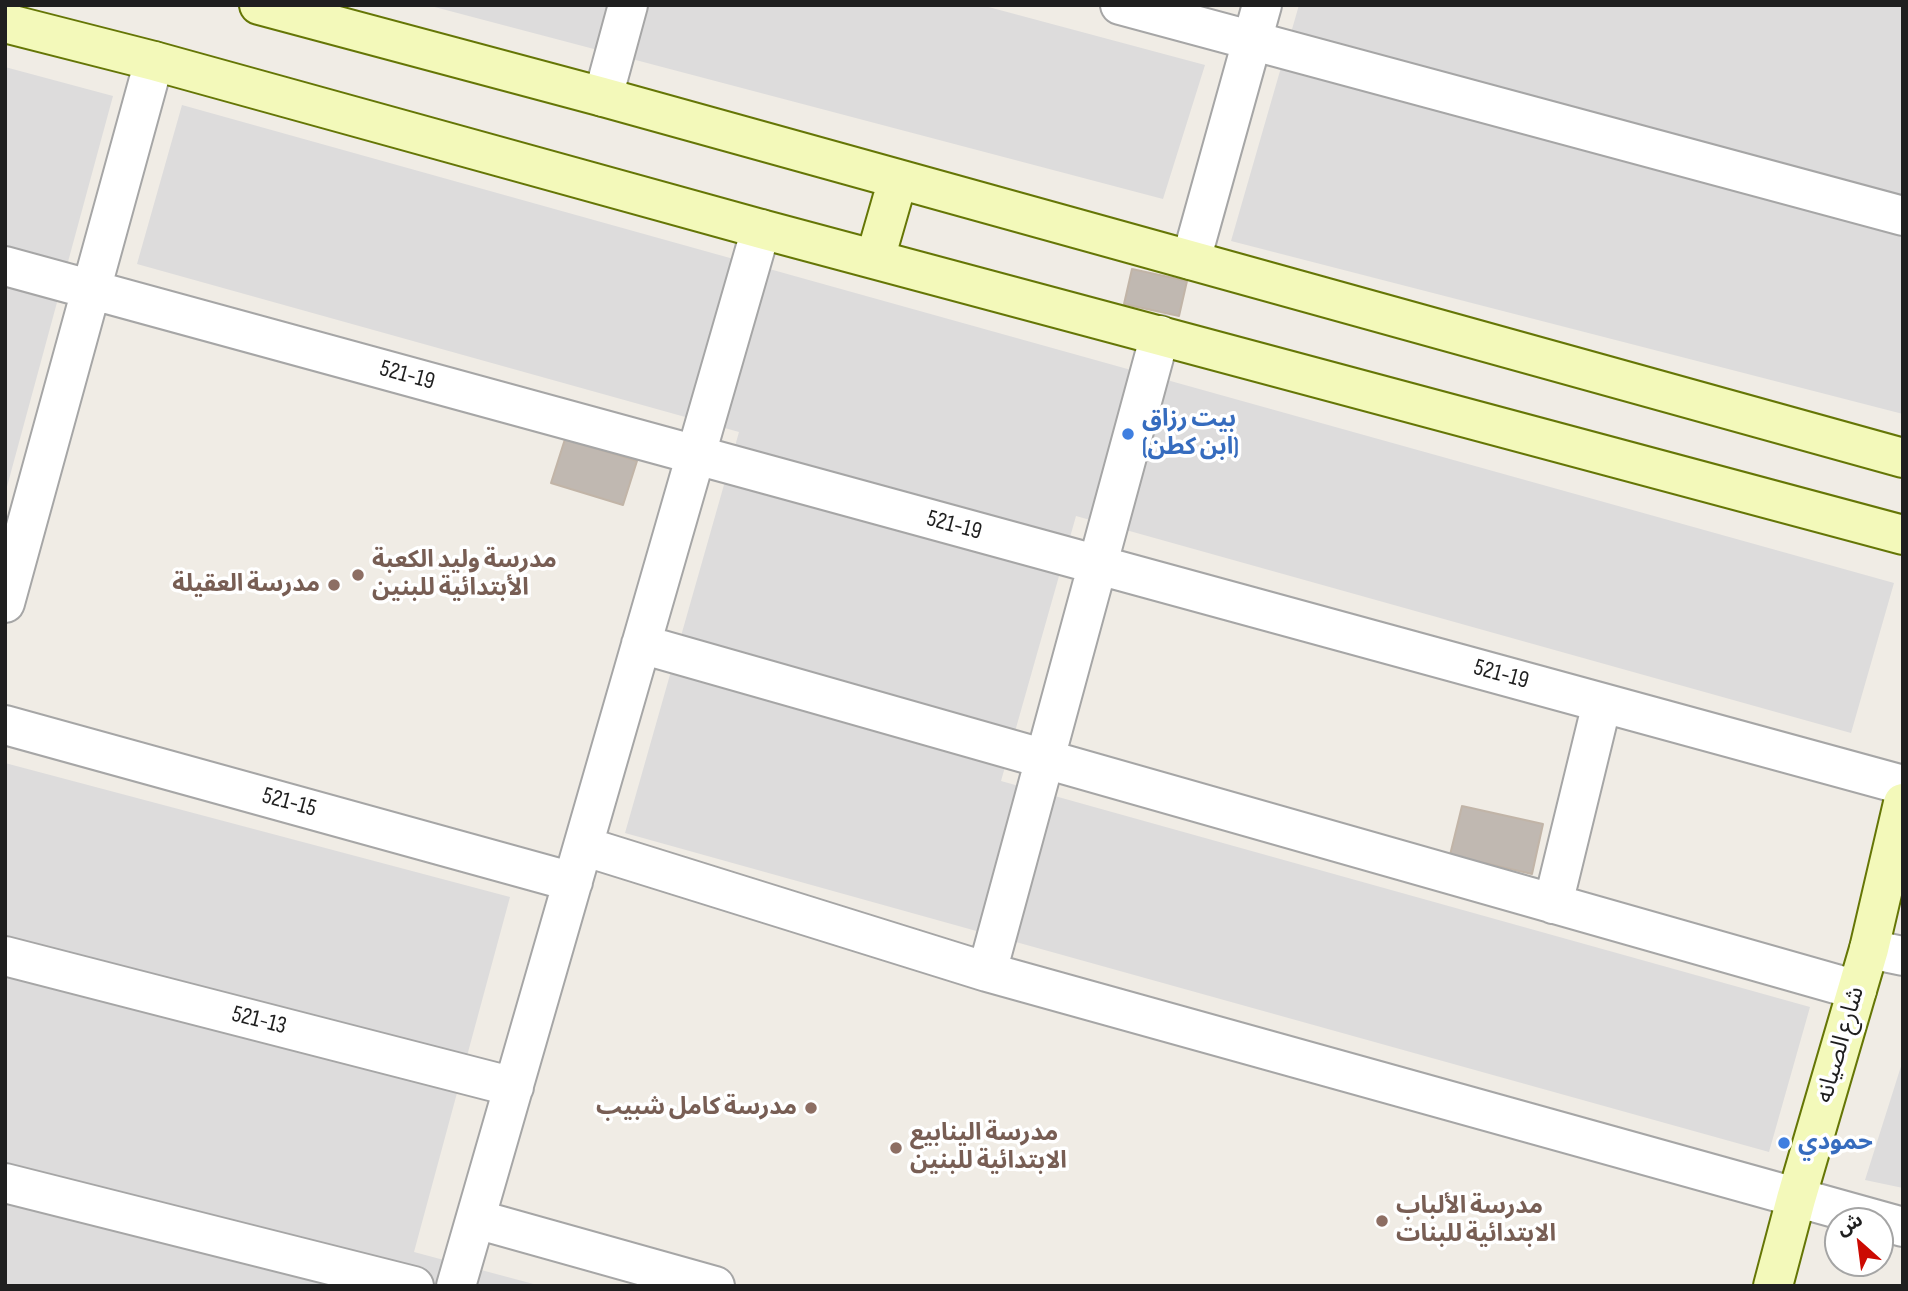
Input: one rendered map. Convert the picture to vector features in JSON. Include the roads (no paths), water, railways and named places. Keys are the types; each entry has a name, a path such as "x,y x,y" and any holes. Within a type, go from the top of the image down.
{"street":[{"path":"258,5 898,178 1903,458"},
{"path":"603,97 628,5"},
{"path":"1120,5 1257,23 1903,216"},
{"path":"5,23 154,61 761,229 1903,535"},
{"path":"1191,260 1257,23"},
{"path":"5,603 19,496 92,289 154,61"},
{"path":"875,259 898,178"},
{"path":"456,1286 761,229"},
{"name":"521-19","path":"5,266 1903,785"},
{"path":"987,972 1160,335"},
{"path":"641,644 1857,990"},
{"path":"1553,904 1602,703"},
{"name":"521-15","path":"5,724 573,882"},
{"name":"شارع الصيانه","path":"1773,1286 1857,990 1886,953 1903,803"},
{"path":"583,846 987,972 1903,1227"},
{"name":"521-13","path":"5,956 514,1087"},
{"path":"5,1183 414,1286"},
{"path":"476,1219 608,1271 715,1286"}],"place":[{"name":"بيت رزاق (ابن كطن)","path":"1128,434"},
{"name":"مدرسة وليد الكعبة الأبتدائية للبنين","path":"358,575"},
{"name":"مدرسة العقيلة","path":"334,585"},
{"name":"مدرسة كامل شبيب","path":"811,1108"},
{"name":"حمودي","path":"1784,1143"},
{"name":"مدرسة الينابيع الابتدائية للبنين","path":"896,1148"},
{"name":"مدرسة الألباب الابتدائية للبنات","path":"1382,1221"}]}
